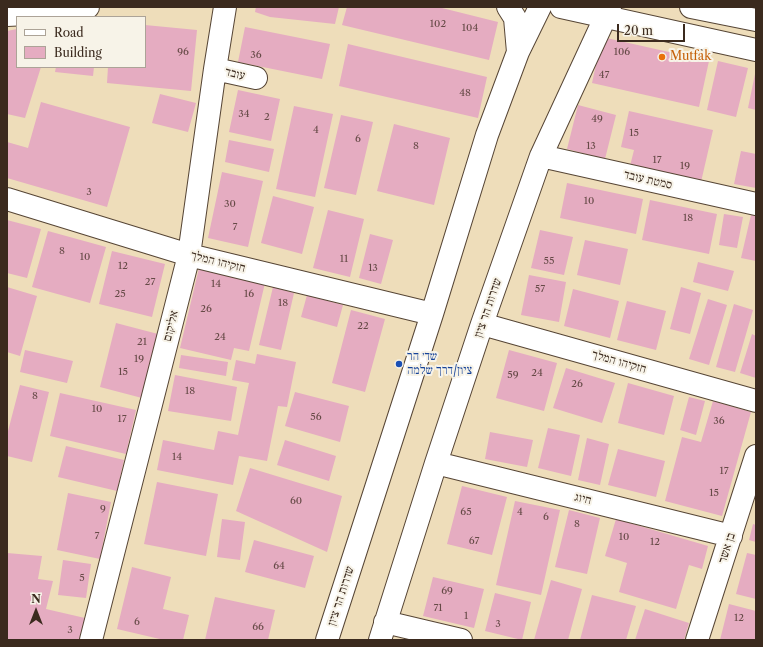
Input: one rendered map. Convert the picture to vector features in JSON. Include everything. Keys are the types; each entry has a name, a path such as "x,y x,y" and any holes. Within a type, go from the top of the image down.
{"street":[{"path":"7,15 88,7"},
{"name":"אליקום","path":"91,640 189,255 225,7"},
{"path":"508,7 515,18 518,52"},
{"name":"שדרות הר ציון","path":"327,640 432,314 487,135 518,52 540,7"},
{"path":"561,7 607,12 756,50"},
{"path":"691,7 756,20"},
{"name":"שדרות הר ציון","path":"383,631 482,324 541,156 607,12"},
{"name":"עובד","path":"215,69 256,78"},
{"name":"סמטת עובד","path":"541,156 756,204"},
{"name":"חזקיהו המלך","path":"7,199 189,255 432,314"},
{"name":"חזקיהו המלך","path":"482,324 756,401"},
{"name":"בן אשר","path":"697,640 756,456"},
{"name":"חיוג","path":"436,463 731,536"},
{"path":"383,631 461,640"}],"building":[{"path":"256,7 339,7 335,24 270,17 255,12"},
{"path":"347,7 438,7 498,22 489,60 342,25"},
{"path":"146,25 197,30 191,91 107,83 108,68 146,68"},
{"path":"245,27 330,44 322,79 238,62"},
{"path":"16,29 16,68 41,68 25,118 7,114 7,31"},
{"path":"602,37 709,61 699,107 592,83"},
{"path":"348,44 487,77 478,118 339,86"},
{"path":"718,61 748,68 736,117 707,110"},
{"path":"56,68 94,68 93,76 55,72"},
{"path":"756,74 756,110 748,108"},
{"path":"238,90 280,99 271,141 229,132"},
{"path":"160,94 196,103 188,132 152,123"},
{"path":"41,102 130,127 107,207 7,178 7,142 28,148"},
{"path":"578,105 616,115 605,159 567,149"},
{"path":"294,106 333,114 315,197 276,189"},
{"path":"629,111 713,130 701,182 630,166 634,150 621,147"},
{"path":"341,115 373,122 356,195 324,188"},
{"path":"394,124 450,138 434,205 377,191"},
{"path":"229,140 274,149 269,172 225,162"},
{"path":"741,151 756,154 756,188 734,184"},
{"path":"222,172 263,181 248,247 208,238"},
{"path":"567,183 643,199 636,234 560,218"},
{"path":"273,196 314,207 302,254 261,243"},
{"path":"650,200 717,214 709,254 642,240"},
{"path":"328,210 364,219 350,277 313,268"},
{"path":"724,214 743,217 737,248 719,245"},
{"path":"751,215 756,216 756,261 741,258"},
{"path":"7,220 41,229 27,278 7,273"},
{"path":"540,230 573,237 564,275 531,268"},
{"path":"48,231 106,247 90,303 32,287"},
{"path":"370,234 393,240 381,284 359,278"},
{"path":"585,240 628,249 620,285 577,275"},
{"path":"112,251 165,264 152,317 99,304"},
{"path":"698,262 734,271 728,291 693,282"},
{"path":"199,268 265,283 249,351 234,348 231,360 180,348"},
{"path":"529,275 566,282 559,322 521,315"},
{"path":"7,287 37,296 20,356 7,352"},
{"path":"273,287 294,293 281,350 259,345"},
{"path":"681,287 701,293 690,334 670,329"},
{"path":"573,289 619,301 610,338 564,326"},
{"path":"307,295 343,305 337,327 301,317"},
{"path":"708,299 727,305 709,365 689,359"},
{"path":"627,301 666,311 656,350 617,340"},
{"path":"734,304 753,310 735,372 716,367"},
{"path":"351,310 385,319 365,392 332,383"},
{"path":"116,323 158,334 142,398 100,387"},
{"path":"752,334 756,336 756,378 740,373"},
{"path":"25,350 73,361 67,383 20,372"},
{"path":"509,350 557,363 544,411 496,398"},
{"path":"257,354 296,362 287,407 278,406 267,461 239,456 233,485 157,470 163,440 214,450 218,431 238,435 249,383 232,380 236,360 255,364"},
{"path":"181,355 228,362 226,376 179,368"},
{"path":"566,368 615,383 602,423 553,408"},
{"path":"175,375 237,387 231,421 168,411"},
{"path":"628,383 674,396 664,435 618,423"},
{"path":"20,385 49,392 32,462 7,456 7,435"},
{"path":"295,392 349,406 340,442 285,426"},
{"path":"60,393 136,410 126,454 50,436"},
{"path":"689,397 705,401 696,435 680,430"},
{"path":"713,401 751,412 722,516 665,501 682,437 701,442"},
{"path":"548,428 580,435 571,476 538,468"},
{"path":"490,432 533,440 527,467 485,459"},
{"path":"587,438 609,444 600,485 578,480"},
{"path":"285,440 336,456 329,481 277,465"},
{"path":"66,446 124,460 117,491 58,477"},
{"path":"618,449 665,461 656,497 608,485"},
{"path":"250,468 342,496 327,552 236,511"},
{"path":"157,482 218,494 206,556 144,544"},
{"path":"462,486 507,497 492,555 447,544"},
{"path":"68,493 111,502 100,559 57,550"},
{"path":"515,501 560,510 541,595 496,585"},
{"path":"569,510 600,518 587,574 555,567"},
{"path":"222,519 245,522 240,560 217,557"},
{"path":"616,519 708,546 702,569 689,565 676,609 619,592 627,563 605,556"},
{"path":"753,524 756,525 756,542 749,540"},
{"path":"254,540 314,556 305,588 245,572"},
{"path":"7,553 42,556 38,579 53,581 46,609 85,618 79,640 7,640"},
{"path":"747,553 756,555 756,599 736,594"},
{"path":"63,560 91,564 86,598 58,595"},
{"path":"132,567 171,577 163,609 189,615 183,640 164,640 117,629"},
{"path":"433,577 484,589 474,628 423,616"},
{"path":"551,580 582,589 568,640 534,640"},
{"path":"495,593 531,602 522,640 485,631"},
{"path":"592,595 636,606 626,640 580,640"},
{"path":"215,597 275,610 268,640 205,640"},
{"path":"729,604 756,611 756,640 720,640"},
{"path":"645,609 689,623 684,640 635,640"}],"place":[{"name":"Mutfak","path":"662,57"},
{"name":"שד׳ הר ציון/דרך שלמה","path":"399,364"}]}
